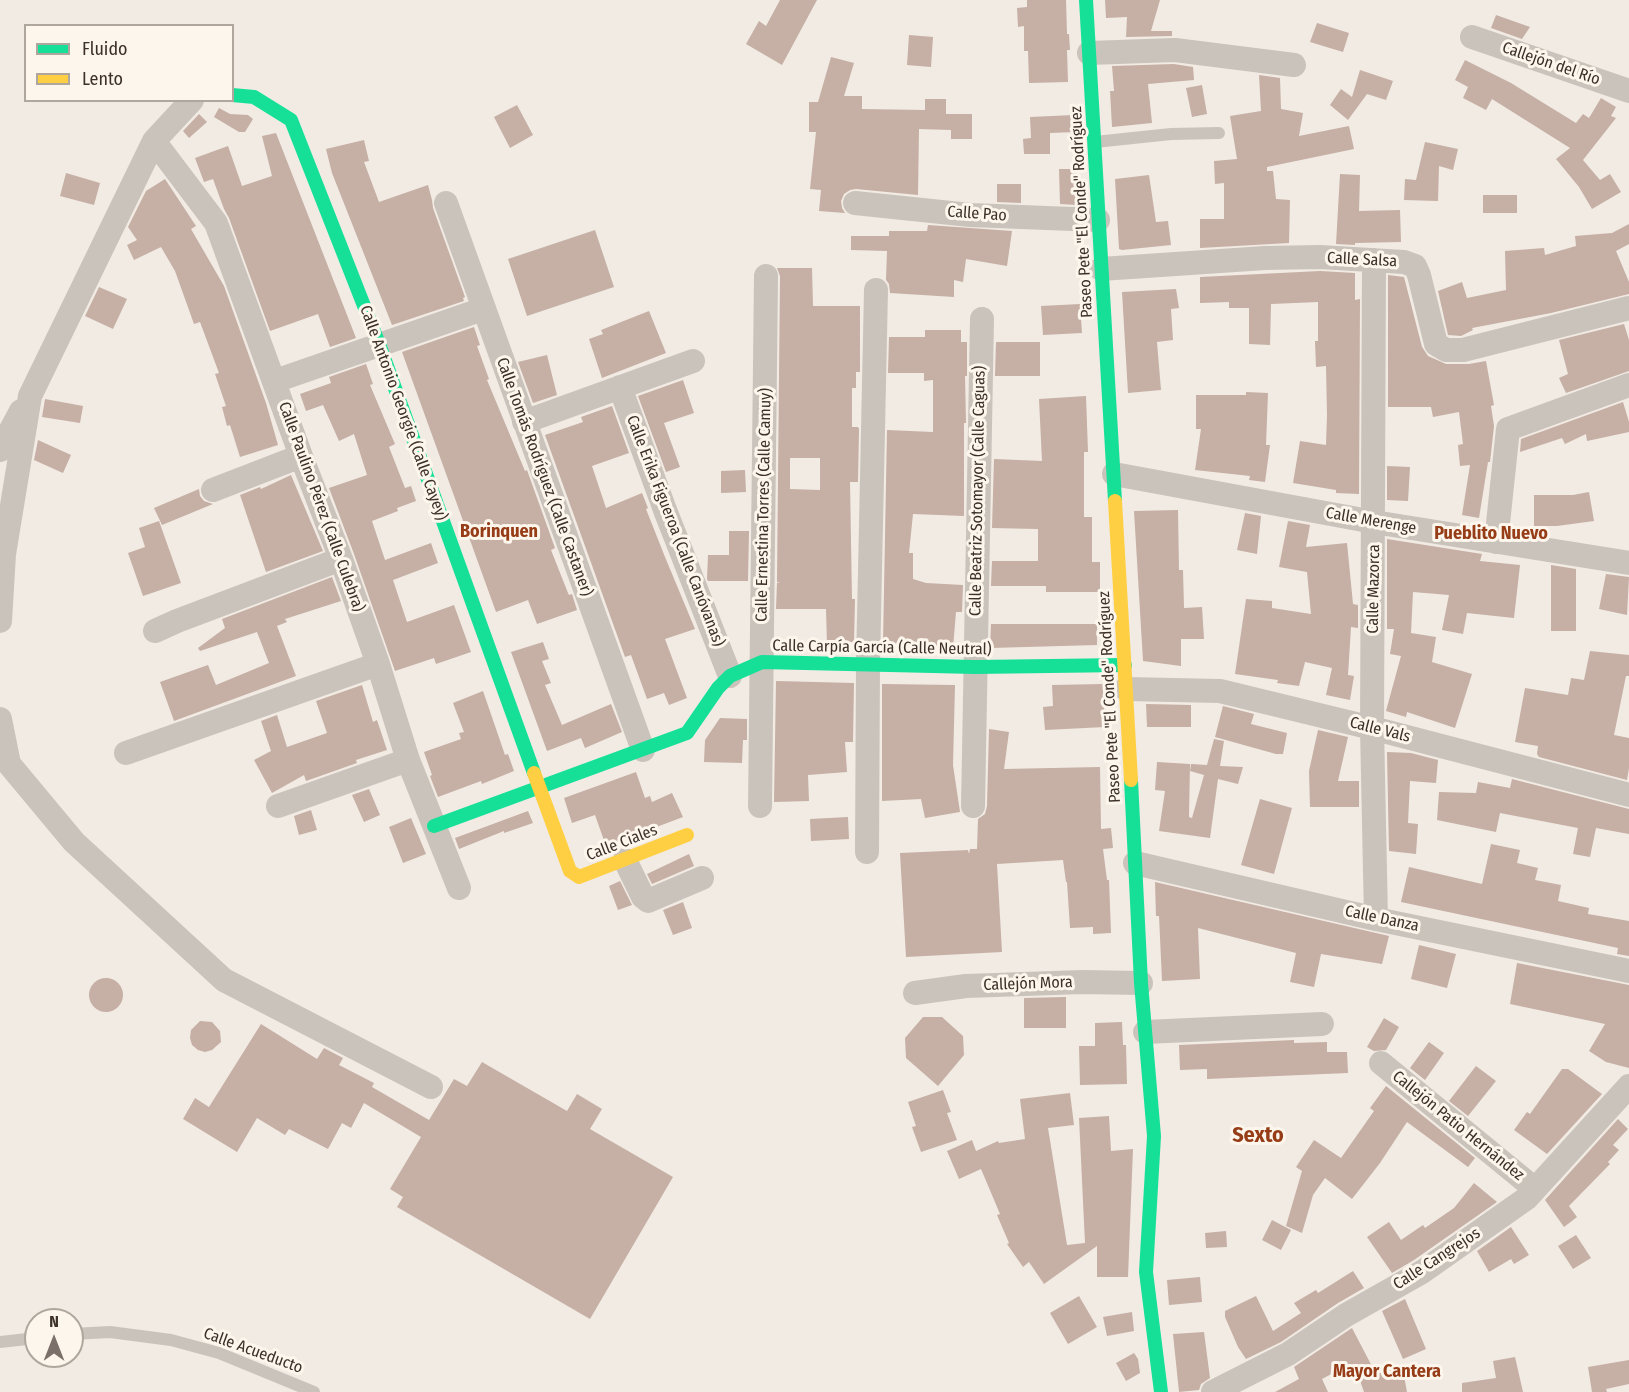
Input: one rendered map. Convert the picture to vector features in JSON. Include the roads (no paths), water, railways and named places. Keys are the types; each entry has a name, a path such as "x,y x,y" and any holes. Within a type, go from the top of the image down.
{"street":[{"name":"Paseo Pete \"El Conde\" Rodríguez","path":"1086,0 1141,983 1154,1136 1146,1272 1161,1392"},
{"name":"Callejón del Río","path":"1472,37 1629,91"},
{"path":"1089,53 1175,50 1294,65"},
{"name":"Calle Antonio Georgie (Calle Cayey)","path":"234,94 254,97 291,120 379,344 570,871"},
{"path":"0,450 30,396 154,141 190,102"},
{"name":"Calle Paulino Pérez (Calle Culebra)","path":"154,141 216,223 341,559 378,664 408,760 459,888"},
{"name":"Calle Tomás Rodríguez (Calle Castaner)","path":"446,203 643,750"},
{"name":"Calle Pao","path":"855,203 970,215 1098,219"},
{"name":"Calle Salsa","path":"1101,269 1265,258 1320,257 1404,262 1415,266 1436,344 1446,350 1463,350 1629,308"},
{"name":"Calle Mazorca","path":"1374,260 1372,728 1376,919"},
{"name":"Calle Ernestina Torres (Calle Camuy)","path":"760,806 766,276"},
{"path":"867,852 868,664 876,291"},
{"path":"275,381 483,309"},
{"name":"Calle Beatriz Sotomayor (Calle Caguas)","path":"973,806 982,319"},
{"path":"524,422 693,360"},
{"path":"1496,542 1508,429 1629,386"},
{"name":"Calle Erika Figueroa (Calle Canóvanas)","path":"620,387 730,676"},
{"path":"0,621 4,554 30,396"},
{"path":"213,490 301,456"},
{"name":"Calle Merenge","path":"1114,474 1374,522 1629,563"},
{"path":"155,631 341,559"},
{"name":"Calle Carpía García (Calle Neutral)","path":"434,826 687,733 718,688 730,676 762,662 975,667 1125,665"},
{"path":"126,753 378,664"},
{"name":"Calle Vals","path":"1126,689 1220,691 1629,795"},
{"path":"0,719 9,764 74,842 224,980 431,1087"},
{"path":"278,806 408,760"},
{"name":"Calle Ciales","path":"570,871 579,877 687,835"},
{"path":"625,860 643,897 648,901 702,878"},
{"name":"Calle Danza","path":"1135,863 1376,919 1629,970"},
{"name":"Callejón Mora","path":"915,993 966,986 1082,982 1141,983"},
{"path":"1145,1032 1322,1024"},
{"name":"Callejón Patio Hernández","path":"1381,1063 1535,1189"},
{"name":"Calle Cangrejos","path":"1213,1392 1288,1354 1346,1315 1422,1272 1527,1198 1629,1086"}],"lane":[{"path":"1094,142 1171,134 1219,133"},
{"name":"Calle Acueducto","path":"84,1333 110,1332 171,1340 219,1353 314,1392"},
{"path":"0,1342 24,1339"}],"district":[{"name":"Borinquen","path":"499,532"},
{"name":"Pueblito Nuevo","path":"1491,534"},
{"name":"Sexto","path":"1258,1136"},
{"name":"Mayor Cantera","path":"1387,1372"}]}
